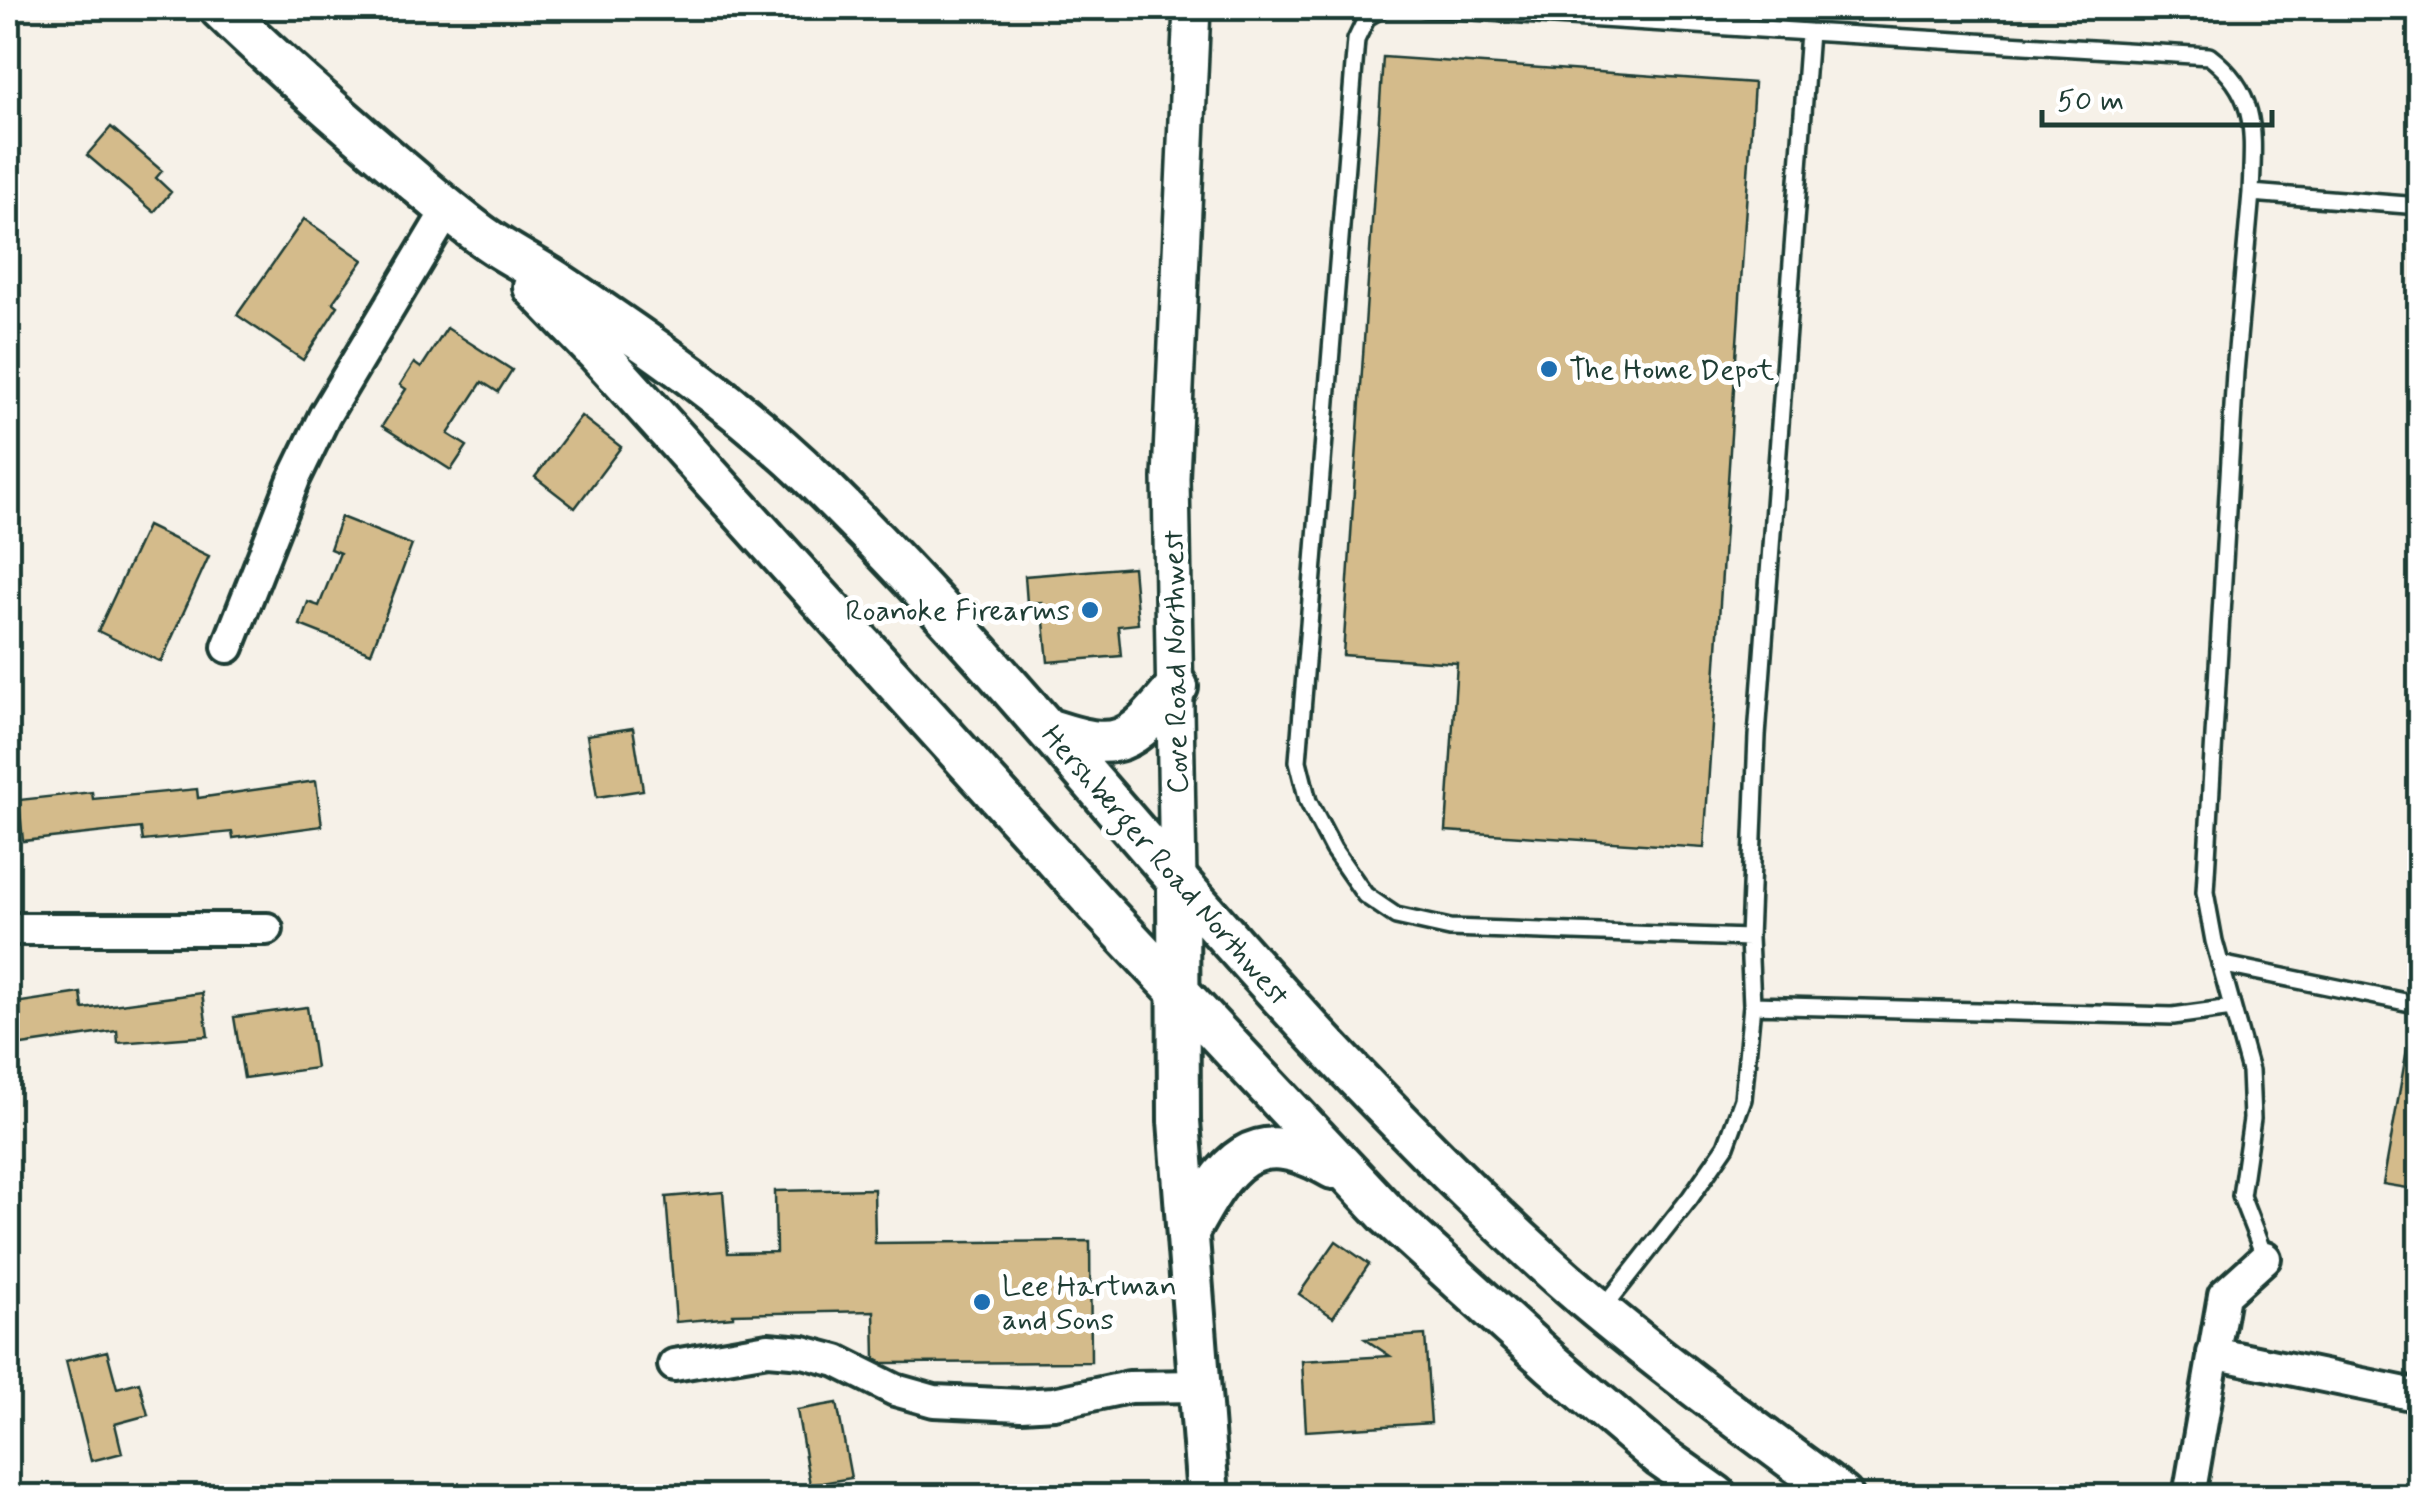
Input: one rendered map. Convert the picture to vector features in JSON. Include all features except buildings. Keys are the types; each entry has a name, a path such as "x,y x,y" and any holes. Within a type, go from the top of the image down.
{"main road":[{"name":"Hershberger Road Northwest","path":"220,8 329,109 489,241 624,328 750,419 922,591 1355,1077 1490,1211 1684,1379 1842,1496"},
{"name":"Hershberger Road Northwest","path":"489,241 597,352 729,502 1357,1182 1470,1293 1661,1457 1716,1496"},
{"path":"1047,728 1098,743 1127,738 1148,722 1177,687"},
{"name":"Cove Road Northwest","path":"1178,881 1179,1121 1208,1496"},
{"path":"1188,1232 1216,1180 1231,1165 1266,1148 1286,1148 1312,1156 1357,1182"}],"street":[{"name":"Cove Road Northwest","path":"1178,881 1172,478 1192,8"},
{"path":"228,647 294,478 325,415 448,209"},
{"path":"8,929 268,929"},
{"path":"2189,1496 2224,1295 2265,1258"},
{"path":"674,1365 768,1349 803,1352 836,1362 895,1390 934,1401 1021,1405 1054,1403 1129,1387 1200,1386"},
{"path":"2213,1353 2420,1396"}],"lane":[{"path":"1382,8 1367,17 1356,40 1298,761 1308,801 1333,850 1365,896 1396,916 1450,928 1749,938"},
{"path":"1424,8 2210,56 2239,86 2254,125 2235,372 2205,892 2250,1072 2252,1119 2241,1196 2265,1258"},
{"path":"1601,1311 1726,1146 1743,1099 1752,1005 1749,938 1757,736 1809,32"},
{"path":"2251,194 2420,206"},
{"path":"2220,964 2420,1005"},
{"path":"1752,1005 2173,1016 2232,1008"}],"place":[{"name":"The Home Depot","path":"1549,369"},
{"name":"Roanoke Firearms","path":"1090,610"},
{"name":"Lee Hartman and Sons","path":"982,1302"}]}
